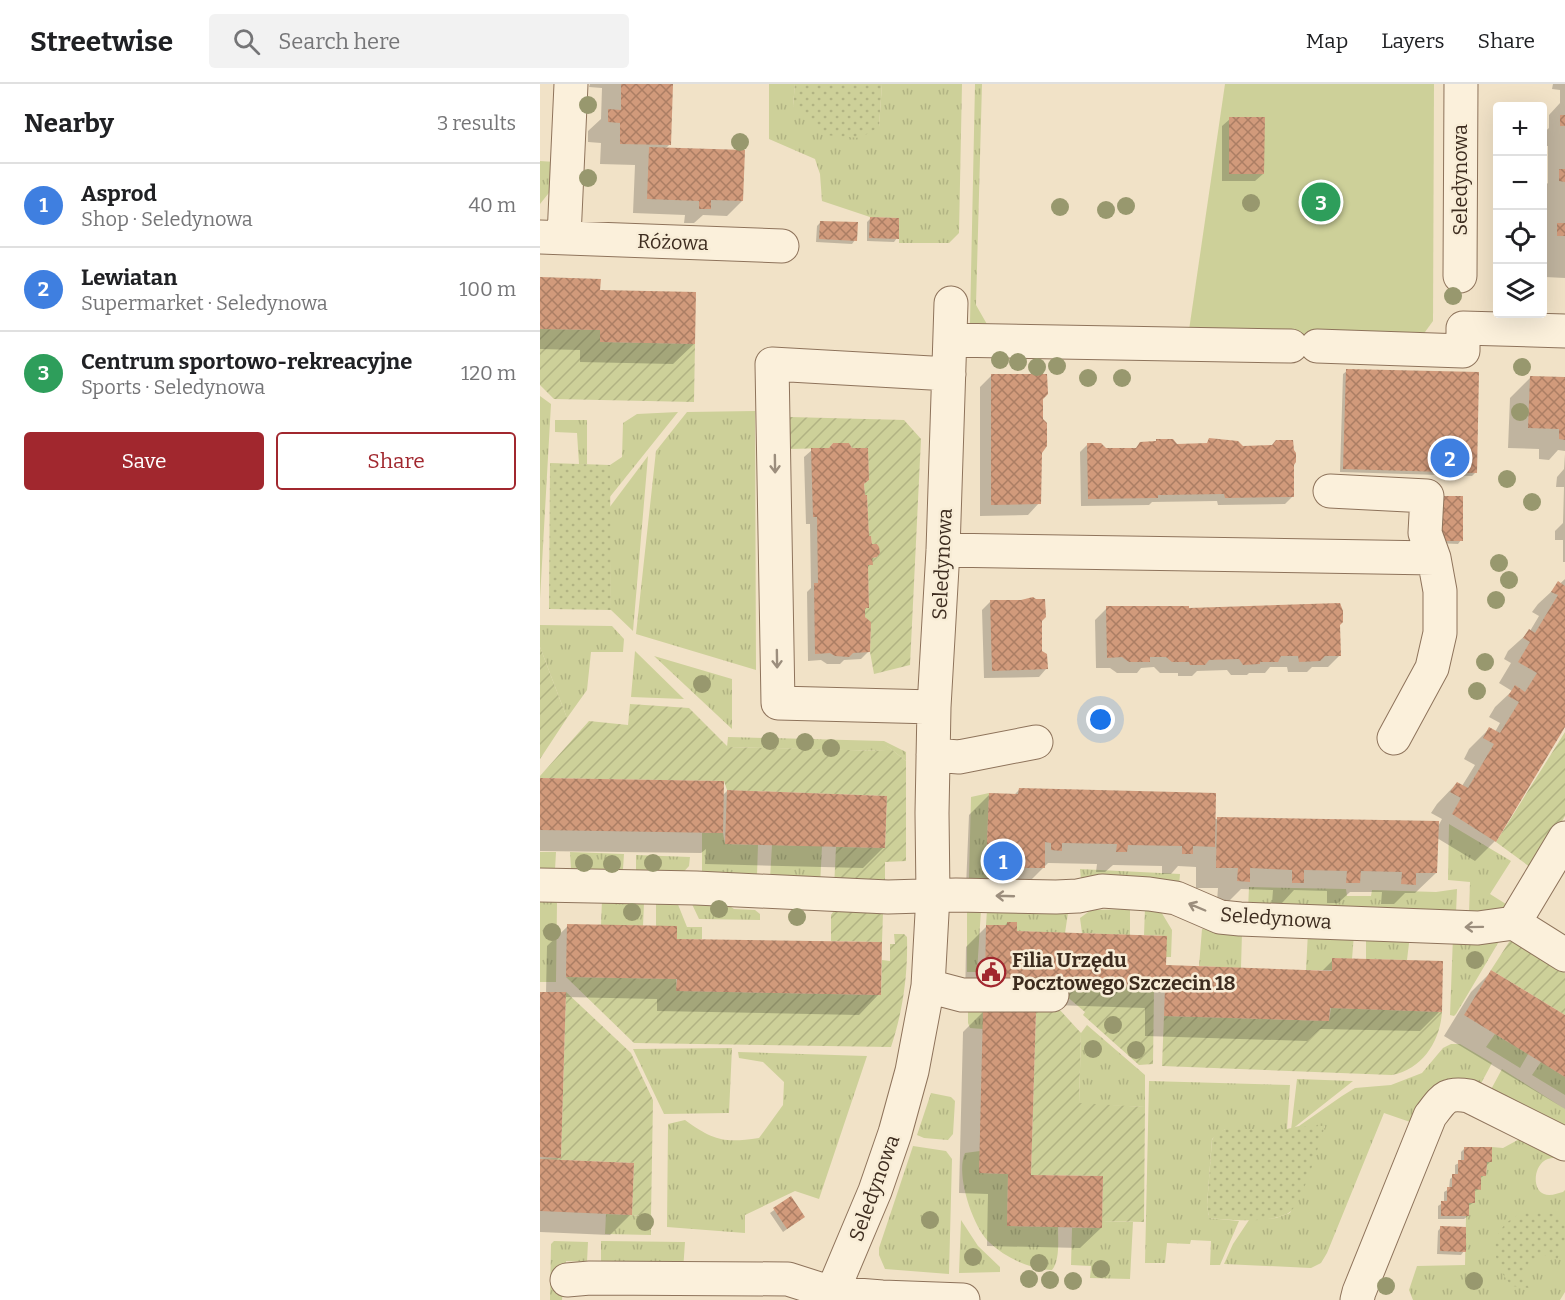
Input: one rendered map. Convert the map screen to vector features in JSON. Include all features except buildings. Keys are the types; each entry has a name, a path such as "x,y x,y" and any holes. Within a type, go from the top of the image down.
{"street":[{"name":"Różowa","path":"571,84 552,237 782,246"},
{"name":"Seledynowa","path":"1460,276 1461,84"},
{"name":"Seledynowa","path":"832,1296 875,1191 895,1133 912,1071 928,986 933,895 934,707 943,550 951,303"},
{"path":"950,340 1463,351 1462,328 1565,331"},
{"path":"934,707 778,703 772,364 950,374"},
{"path":"1330,491 1426,496 1425,533 1434,558 1440,591 1440,633 1432,668 1394,738"},
{"path":"943,550 1434,558"},
{"path":"933,755 959,757 1036,742"},
{"path":"1565,838 1514,923 1565,955"},
{"name":"Seledynowa","path":"540,885 696,888 888,897 933,895 1056,897 1078,896 1102,891 1176,898 1220,917 1240,919 1478,928 1514,923"},
{"path":"928,986 962,995 1052,995"},
{"path":"1357,1300 1430,1116 1442,1100 1454,1094 1469,1096 1565,1144"},
{"path":"567,1280 590,1278 788,1279 832,1296 963,1300"}],"green space":[{"path":"769,84 795,84 793,106 879,127 882,84 962,84 959,233 949,243 899,243 899,218 870,217 822,201 820,174 815,159 769,139"},
{"path":"795,84 882,84 879,127 860,138 824,135 793,106"},
{"path":"975,84 982,84 976,305 992,333 977,333 970,323"},
{"path":"1225,84 1434,84 1433,321 1417,343 1188,337"},
{"path":"540,161 555,162 552,189 540,204"},
{"path":"540,329 600,330 600,342 695,344 694,402 554,399 540,385"},
{"path":"540,396 551,404 540,599"},
{"path":"755,411 756,670 636,634 656,451 687,412"},
{"path":"678,412 609,498 610,465 622,457 623,423 637,414"},
{"path":"790,417 904,420 921,439 910,665 874,674 870,652 871,623 865,617 865,608 869,607 868,565 872,565 872,558 879,554 879,547 877,544 872,544 871,536 869,536 867,495 865,495 864,484 869,480 868,448 852,448 849,443 833,443 829,448 790,449"},
{"path":"555,420 587,420 587,464 579,464 577,433 555,432"},
{"path":"648,456 633,631 611,610 609,508"},
{"path":"550,463 610,465 611,610 549,609"},
{"path":"540,625 612,626 624,639 623,652 591,652 587,690 567,718 540,647"},
{"path":"540,647 567,718 540,759"},
{"path":"635,651 684,699 631,697"},
{"path":"654,656 732,679 732,729"},
{"path":"630,704 689,708 728,747 886,751 886,745 906,761 906,861 885,862 885,891 834,888 836,847 885,848 887,796 727,790 724,781 540,778 589,721 628,725"},
{"path":"1565,732 1565,816 1534,870 1496,842"},
{"path":"728,737 884,741 906,752 906,761 887,746 886,751 727,747"},
{"path":"989,793 986,867 1007,868 1005,880 969,878 971,797"},
{"path":"1449,824 1511,861 1490,894 1509,906 1505,909 1469,913 1470,882 1448,880"},
{"path":"702,833 723,833 725,844 758,845 757,875 702,872"},
{"path":"772,845 822,846 820,887 770,879"},
{"path":"540,852 556,852 555,870 540,873"},
{"path":"570,852 624,854 623,869 618,876 577,876 571,869"},
{"path":"636,855 690,857 689,866 679,877 636,872"},
{"path":"1080,869 1180,874 1179,886 1081,880"},
{"path":"1249,887 1346,889 1347,896 1371,896 1372,890 1436,892 1457,889 1456,914 1248,910"},
{"path":"540,899 552,899 557,903 556,982 540,982"},
{"path":"602,900 644,903 643,926 601,925"},
{"path":"677,902 687,927 702,927 702,939 677,939 677,926 656,926 656,903"},
{"path":"691,902 725,903 734,909 755,910 760,914 760,920 699,919"},
{"path":"1145,908 1160,910 1172,930 1171,957 1166,957 1166,936 1144,935"},
{"path":"967,909 981,910 977,972 967,972"},
{"path":"1130,909 1130,935 1082,933 1080,918 1091,910"},
{"path":"987,910 1068,913 1065,933 1017,931 1017,922 1007,922 1007,925 986,925"},
{"path":"833,912 883,912 882,942 831,941"},
{"path":"1202,929 1242,932 1241,968 1199,966"},
{"path":"1308,932 1354,934 1352,959 1332,958 1332,970 1306,970"},
{"path":"1504,933 1456,1014 1450,1015 1453,936"},
{"path":"894,934 904,934 907,937 907,951 902,1006 891,1047 634,1043 566,977 676,979 677,991 881,995 882,960 890,961 890,944 895,944"},
{"path":"1366,934 1410,935 1407,960 1366,959"},
{"path":"1511,939 1565,973 1565,1015 1491,970"},
{"path":"1055,984 1154,987 1153,1064 1139,1065 1083,1015 1085,1012"},
{"path":"566,992 631,1053 653,1100 651,1216 632,1215 634,1163 540,1159 561,1158"},
{"path":"1035,1005 983,1029 970,1028 968,1023 968,1009"},
{"path":"1331,1008 1442,1012 1438,1033 1428,1052 1413,1067 1392,1075 1162,1066 1164,1016 1329,1021"},
{"path":"1059,1009 1081,1033 1079,1103 1145,1107 1144,1222 1102,1221 1103,1176 1031,1175 1036,1011"},
{"path":"1087,1025 1145,1075 1145,1107 1079,1104 1081,1033"},
{"path":"1495,1034 1528,1054 1520,1068 1486,1047"},
{"path":"1451,1044 1460,1044 1492,1063 1478,1089 1413,1123 1384,1113 1321,1263 1311,1268 1224,1264 1233,1244 1249,1220 1276,1218 1290,1213 1325,1126 1299,1126 1355,1088 1391,1085 1422,1073 1443,1048"},
{"path":"732,1048 729,1113 664,1114 633,1049"},
{"path":"738,1052 867,1056 819,1199 795,1191 745,1215 745,1233 667,1227 668,1124 685,1120 720,1139 759,1138 783,1105 784,1082 763,1062 739,1058"},
{"path":"1541,1062 1565,1077 1565,1095 1532,1075"},
{"path":"1502,1069 1565,1109 1565,1135 1488,1095"},
{"path":"1297,1079 1353,1081 1291,1130"},
{"path":"1149,1081 1290,1085 1287,1129 1225,1129 1212,1139 1207,1205 1209,1218 1239,1221 1220,1265 1210,1265 1211,1241 1191,1240 1190,1244 1167,1243 1165,1263 1145,1263"},
{"path":"931,1093 951,1097 955,1101 953,1134 948,1140 924,1138 917,1135"},
{"path":"1299,1126 1325,1126 1306,1184 1291,1211 1275,1218 1264,1219 1209,1218 1207,1205 1212,1140 1216,1134 1225,1129 1287,1129"},
{"path":"1527,1135 1558,1157 1547,1159 1538,1168 1536,1183 1540,1191 1549,1195 1565,1190 1565,1292 1560,1300 1413,1300 1409,1290 1417,1266 1465,1265 1466,1216 1469,1216 1469,1203 1475,1203 1475,1189 1481,1189 1481,1176 1486,1176 1487,1162 1492,1162 1492,1147 1503,1148"},
{"path":"913,1146 946,1151 952,1159 949,1274 885,1269 879,1255 879,1248"},
{"path":"980,1151 979,1173 1008,1174 1007,1226 1058,1227 1057,1256 1052,1270 1027,1265 1011,1258 984,1236 967,1200 962,1174 965,1153"},
{"path":"1537,1211 1554,1214 1565,1223 1565,1242 1557,1260 1544,1255 1529,1262 1524,1275 1529,1288 1512,1286 1496,1258 1497,1239 1508,1222 1520,1214"},
{"path":"606,1214 651,1216 651,1235 605,1234"},
{"path":"961,1220 978,1246 1000,1267 1000,1272 959,1273"},
{"path":"1102,1221 1133,1222 1130,1279 1090,1278 1091,1266 1071,1265 1072,1228 1102,1228"},
{"path":"554,1241 588,1242 587,1262 566,1261 562,1300 550,1300 551,1244"},
{"path":"601,1241 685,1242 683,1271 601,1266"}],"place":[{"name":"Centrum sportowo-rekreacyjne","path":"1321,202"},
{"name":"Lewiatan","path":"1450,458"},
{"name":"Asprod","path":"1003,861"},
{"name":"Filia Urzędu Pocztowego Szczecin 18","path":"991,972"}]}
